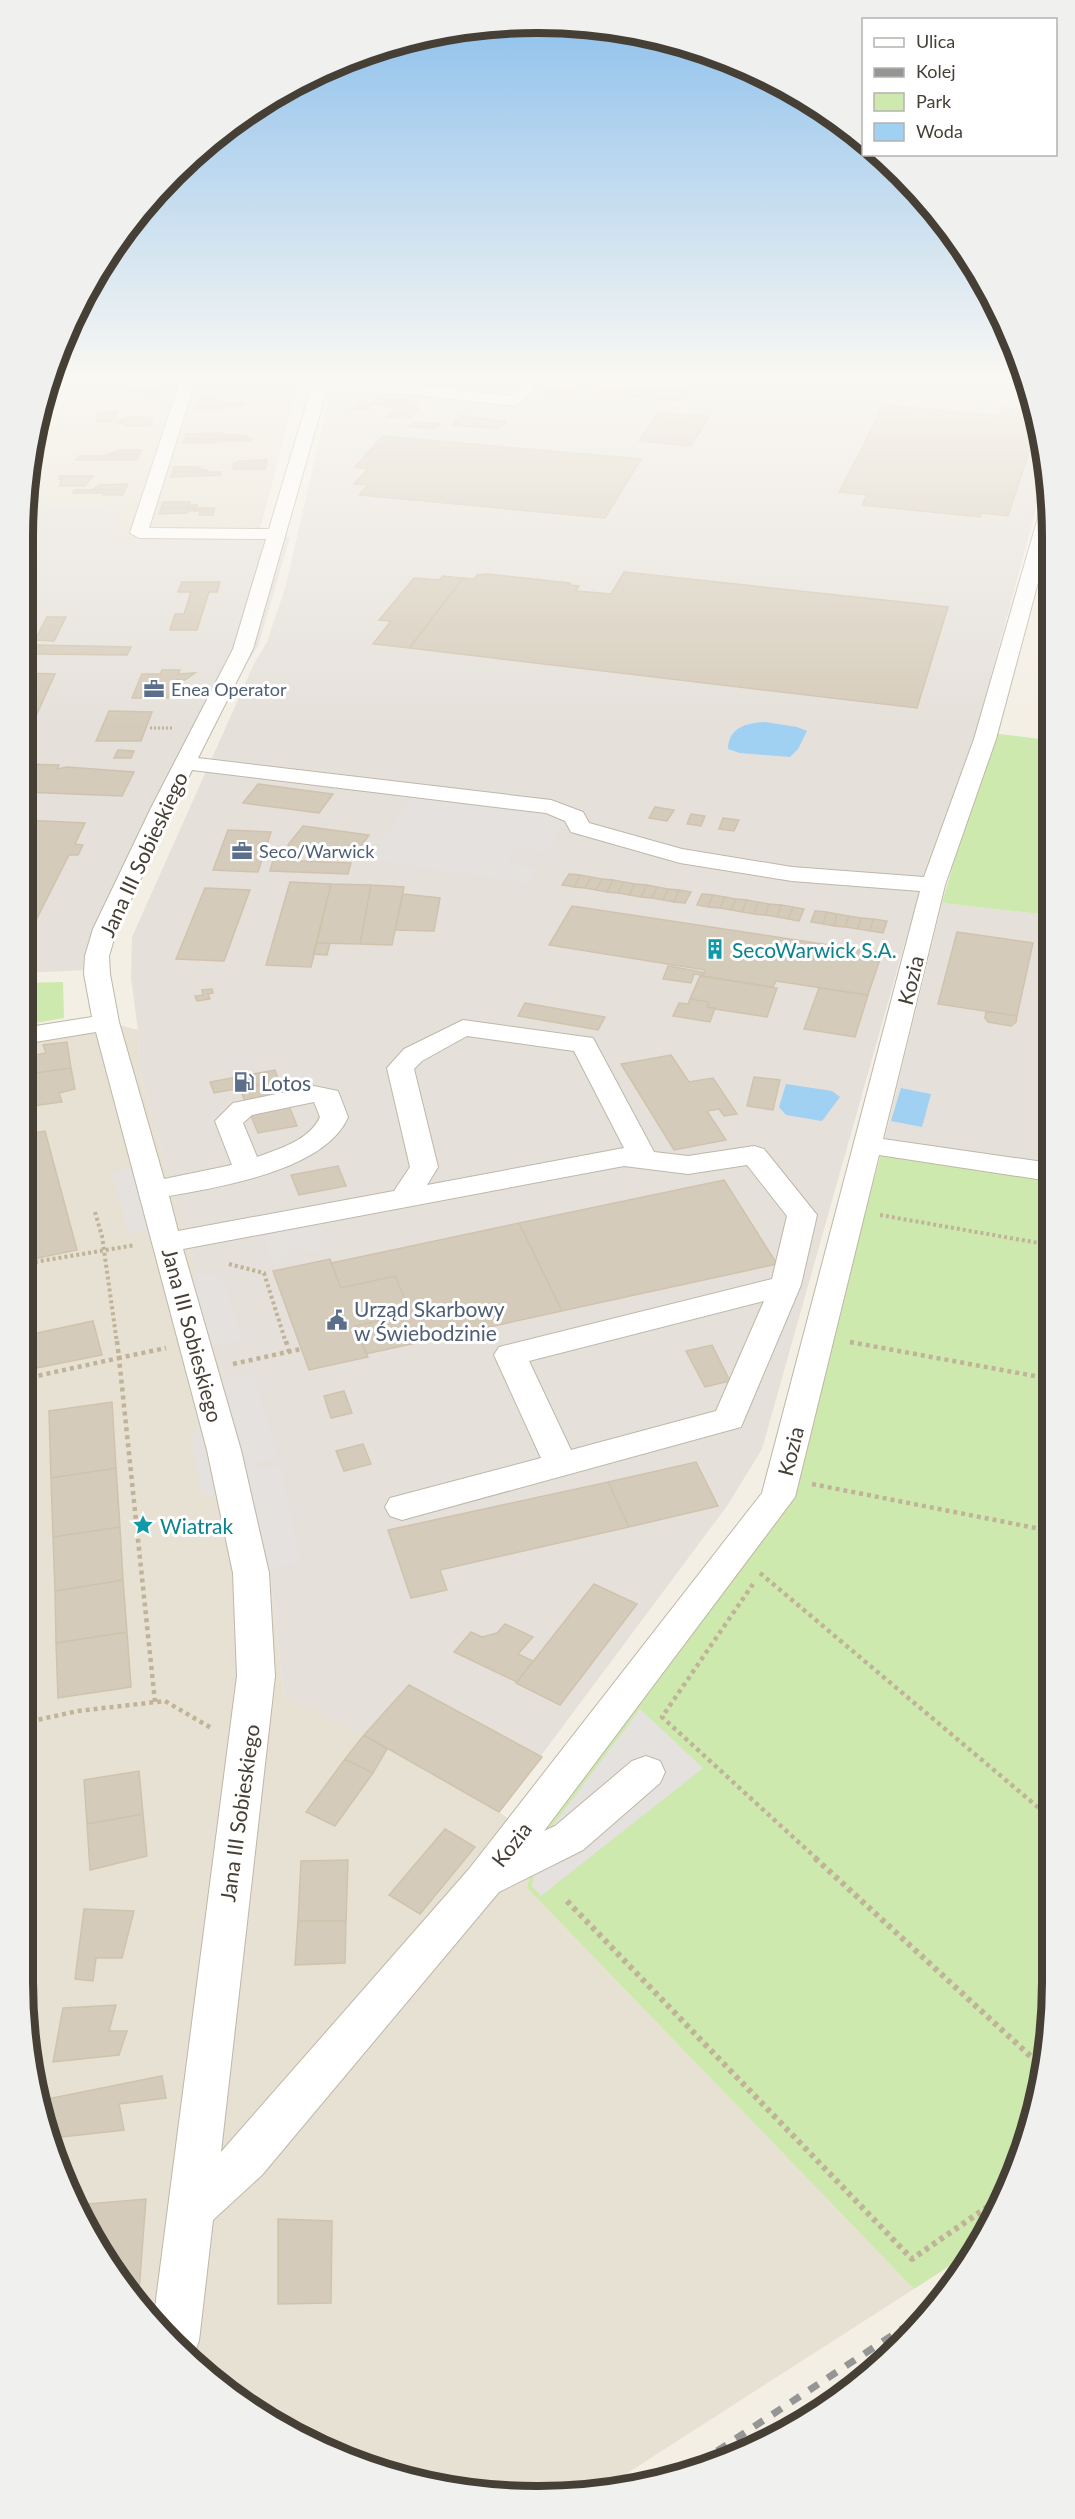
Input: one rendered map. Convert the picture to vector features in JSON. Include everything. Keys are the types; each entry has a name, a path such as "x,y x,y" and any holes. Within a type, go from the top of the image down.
{"street":[{"path":"152,493 139,533 279,534"},
{"name":"Jana III Sobieskiego","path":"176,2333 256,1676 249,1564 224,1450 106,1022 97,974 97,956 105,929 126,879 243,650 290,493"},
{"name":"Kozia","path":"191,2209 246,2158 483,1881 778,1497 933,885 1039,583 1042,560"},
{"path":"186,763 551,807 575,817 579,827 680,856 792,874 933,885"},
{"path":"33,1034 106,1022"},
{"path":"403,1199 424,1167 400,1068 413,1055 464,1028 584,1044 644,1160"},
{"path":"168,1242 624,1157 687,1165 751,1142 802,1215 786,1285 729,1419 402,1507"},
{"path":"868,1145 1042,1171"},
{"path":"154,1190 186,1185 248,1168"},
{"path":"561,1465 510,1355 786,1285"},
{"path":"483,1881 569,1838 646,1772"}],"path":[{"path":"150,728 174,728"},
{"path":"95,1212 104,1250 119,1358 155,1702"},
{"path":"878,1225 881,1214 1042,1244"},
{"path":"33,1262 135,1245"},
{"path":"229,1264 264,1273 289,1352"},
{"path":"848,1353 853,1330"},
{"path":"850,1342 1042,1377"},
{"path":"33,1376 167,1348"},
{"path":"226,1365 301,1349"},
{"path":"809,1492 814,1473"},
{"path":"812,1484 1042,1529"},
{"path":"766,1564 662,1717 1035,2061"},
{"path":"760,1573 1042,1812"},
{"path":"33,1721 78,1711 165,1701 213,1729"},
{"path":"567,1901 912,2259 990,2205"}],"shaded area":[{"path":"35,493 270,493 258,536 114,537 125,504 34,505"},
{"path":"307,493 1040,493 976,732 903,949 762,1449 727,1506 499,1812 364,1735 284,1697 270,1573 227,1387 139,1070 138,1030 131,978 132,937 254,664 267,642 286,585"},
{"path":"126,504 114,537 290,537 258,646 187,757 87,970 33,973 34,505"},
{"path":"415,795 568,817 547,852 517,848 507,863 537,868 528,883 368,859"},
{"path":"942,903 1042,914 1042,1179 881,1154"},
{"path":"92,1018 138,1030 139,1070 227,1387 270,1573 284,1697 364,1735 499,1812 537,1839 527,1888 914,2289 618,2479 538,2486 472,2482 439,2476 407,2469 344,2448 285,2418 230,2382 205,2361 158,2314 118,2262 85,2205 71,2175 50,2112 37,2047 34,2014 33,1029"},
{"path":"147,1165 163,1226 129,1234 111,1172"},
{"path":"314,1224 325,1254 295,1248 279,1262 272,1264 264,1234"},
{"path":"199,1274 221,1275 243,1341 198,1351 178,1278"},
{"path":"253,1373 278,1458 257,1462 254,1468 258,1470 281,1465 300,1563 251,1573 236,1500 202,1495 190,1434 216,1420 206,1384"},
{"path":"640,1709 703,1768 541,1896 532,1886 541,1841"}],"green space":[{"path":"991,735 1042,739 1042,914 942,903"},
{"path":"63,982 64,1018 33,1023 33,983"},
{"path":"881,1154 1042,1179 1042,1982 1038,2047 1025,2112 1004,2175 990,2205 958,2261 914,2289 527,1888 537,1839 789,1494"}],"water":[{"path":"765,722 797,727 807,731 798,749 790,757 740,753 728,749 735,731 746,725"},
{"path":"786,1084 832,1091 840,1097 822,1121 786,1115 779,1107"},
{"path":"901,1088 931,1094 922,1127 891,1121"}],"building":[{"path":"104,493 124,493 123,495 103,495"},
{"path":"361,493 621,493 605,518 359,495"},
{"path":"844,493 1016,493 1008,516 981,513 980,517 862,505 867,495"},
{"path":"163,502 190,502 189,505 197,505 196,508 161,508"},
{"path":"161,508 196,508 186,513 159,514"},
{"path":"196,508 215,508 213,515 199,515 201,511 194,511"},
{"path":"624,572 948,607 917,708 409,648 463,578 474,579 477,575 487,574 570,583 568,585 579,586 576,591 611,594"},
{"path":"443,576 463,578 410,648 373,644 391,621 379,620 414,578 439,580"},
{"path":"182,582 220,582 217,592 209,592 197,630 170,630 175,614 184,614 191,592 178,592"},
{"path":"47,617 66,617 54,641 35,640"},
{"path":"37,645 131,647 127,655 35,654"},
{"name":"Enea Operator","path":"162,670 180,670 178,674 195,673 185,680 176,679 168,698 132,698 142,674 160,674"},
{"path":"33,673 55,674 36,716 33,716"},
{"path":"109,711 152,712 141,741 96,741"},
{"path":"118,750 134,751 131,758 114,758"},
{"path":"33,764 59,765 57,769 67,767 134,772 122,796 33,792"},
{"path":"258,784 333,794 319,813 243,803"},
{"path":"655,807 674,810 667,821 649,818"},
{"path":"691,814 705,816 701,826 687,824"},
{"path":"723,818 739,820 734,831 719,829"},
{"path":"33,820 85,823 75,844 83,845 78,855 69,855 35,922 33,922"},
{"path":"303,826 369,835 352,859 294,850 288,845"},
{"name":"Seco/Warwick","path":"228,830 271,832 258,872 213,870"},
{"path":"273,860 351,863 348,874 270,871"},
{"path":"569,874 580,875 574,887 562,885"},
{"path":"580,875 591,877 585,888 574,887"},
{"path":"591,877 602,879 596,890 585,888"},
{"path":"602,879 613,880 607,892 596,890"},
{"path":"613,880 624,882 618,893 607,892"},
{"path":"290,882 331,884 311,967 266,965"},
{"path":"624,882 635,884 629,895 618,893"},
{"path":"331,884 371,885 360,944 316,943"},
{"path":"635,884 647,885 641,897 629,895"},
{"path":"371,885 404,887 392,945 360,944"},
{"path":"647,885 657,887 652,898 641,897"},
{"path":"657,887 668,889 663,900 652,898"},
{"path":"205,888 250,890 224,961 176,959"},
{"path":"668,889 679,890 674,902 663,900"},
{"path":"679,890 691,892 685,903 674,902"},
{"path":"403,894 440,898 434,931 395,930"},
{"path":"702,894 713,895 708,907 697,905"},
{"path":"713,895 725,897 720,908 708,907"},
{"path":"725,897 736,899 731,910 720,908"},
{"path":"736,899 747,900 742,912 731,910"},
{"path":"747,900 758,902 754,914 742,912"},
{"path":"758,902 769,904 765,915 754,914"},
{"path":"769,904 781,905 777,917 765,915"},
{"path":"781,905 793,907 788,919 777,917"},
{"name":"SecoWarwick S.A.","path":"572,906 882,953 868,995 776,981 773,987 702,976 705,970 549,945"},
{"path":"793,907 804,909 799,921 788,919"},
{"path":"815,911 827,912 823,924 811,922"},
{"path":"827,912 837,914 834,926 823,924"},
{"path":"837,914 849,916 845,927 834,926"},
{"path":"849,916 861,918 858,929 845,927"},
{"path":"861,918 873,919 870,931 858,929"},
{"path":"873,919 887,921 883,933 870,931"},
{"path":"957,932 1033,943 1017,1016 938,1004"},
{"path":"316,943 330,943 327,955 313,954"},
{"path":"668,966 704,973 694,974 691,983 663,979"},
{"path":"700,976 777,988 767,1017 715,1009 707,1007 709,1002 690,999"},
{"path":"819,988 868,995 855,1037 804,1029"},
{"path":"212,989 213,993 208,994 210,999 197,1001 195,996 203,995 202,990"},
{"path":"690,999 709,1002 707,1007 715,1008 710,1022 673,1016 679,1003 688,1004"},
{"path":"525,1003 605,1017 598,1030 518,1016"},
{"path":"986,1011 1017,1016 1016,1022 1011,1026 988,1022 985,1018"},
{"path":"67,1042 71,1068 33,1073 33,1055 46,1053 43,1045"},
{"path":"671,1055 689,1082 713,1078 737,1114 724,1116 719,1109 707,1111 726,1140 674,1150 621,1064"},
{"path":"71,1068 75,1089 59,1093 62,1102 33,1106 33,1073"},
{"path":"275,1070 279,1081 214,1093 210,1082"},
{"path":"754,1077 780,1080 773,1110 747,1106"},
{"path":"279,1081 297,1126 258,1133 240,1089"},
{"path":"45,1131 77,1250 33,1259 33,1133"},
{"path":"338,1166 346,1186 299,1195 291,1175"},
{"path":"724,1180 777,1264 562,1311 519,1223"},
{"path":"519,1223 562,1311 366,1354 355,1326 411,1314 395,1276 341,1288 331,1263"},
{"name":"Urząd Skarbowy w Świebodzinie","path":"330,1259 341,1288 395,1276 411,1314 355,1326 368,1357 309,1370 273,1271"},
{"path":"93,1321 102,1355 36,1368 33,1334"},
{"path":"33,1342 36,1368 33,1369"},
{"path":"712,1345 730,1381 705,1387 686,1351"},
{"path":"344,1391 352,1413 331,1418 324,1396"},
{"path":"112,1402 116,1468 51,1478 49,1411"},
{"path":"363,1444 371,1464 344,1471 336,1451"},
{"path":"696,1462 718,1506 629,1527 608,1482"},
{"path":"116,1468 120,1527 53,1537 51,1478"},
{"path":"608,1482 629,1527 440,1570 447,1590 411,1598 388,1530"},
{"path":"120,1527 123,1580 55,1591 53,1537"},
{"path":"123,1580 127,1632 56,1643 55,1591"},
{"path":"594,1584 637,1604 560,1705 516,1683"},
{"path":"505,1624 533,1637 518,1654 533,1661 517,1682 454,1652 471,1632 482,1637 497,1633"},
{"path":"127,1632 131,1687 58,1698 56,1643"},
{"path":"409,1685 542,1757 499,1812 364,1735"},
{"path":"364,1735 387,1749 373,1773 345,1759"},
{"path":"345,1759 373,1773 335,1826 306,1812"},
{"path":"139,1771 143,1814 87,1824 84,1780"},
{"path":"143,1814 147,1856 90,1870 87,1824"},
{"path":"445,1829 475,1847 420,1914 389,1895"},
{"path":"348,1860 346,1921 298,1921 301,1861"},
{"path":"84,1909 134,1911 122,1958 96,1958 93,1981 75,1979"},
{"path":"298,1921 346,1921 345,1963 295,1965"},
{"path":"116,2005 109,2031 127,2031 119,2055 53,2062 63,2008"},
{"path":"162,2076 166,2098 119,2104 124,2130 62,2137 53,2121 47,2099"},
{"path":"146,2199 139,2291 118,2262 85,2204"},
{"path":"278,2219 332,2221 331,2303 278,2304"}],"railway":[{"path":"711,2455 904,2327"}],"place":[{"name":"Enea Operator","path":"154,689"},
{"name":"Seco/Warwick","path":"242,851"},
{"name":"SecoWarwick S.A.","path":"715,949"},
{"name":"Lotos","path":"244,1082"},
{"name":"Urząd Skarbowy w Świebodzinie","path":"337,1320"},
{"name":"Wiatrak","path":"143,1525"}]}
